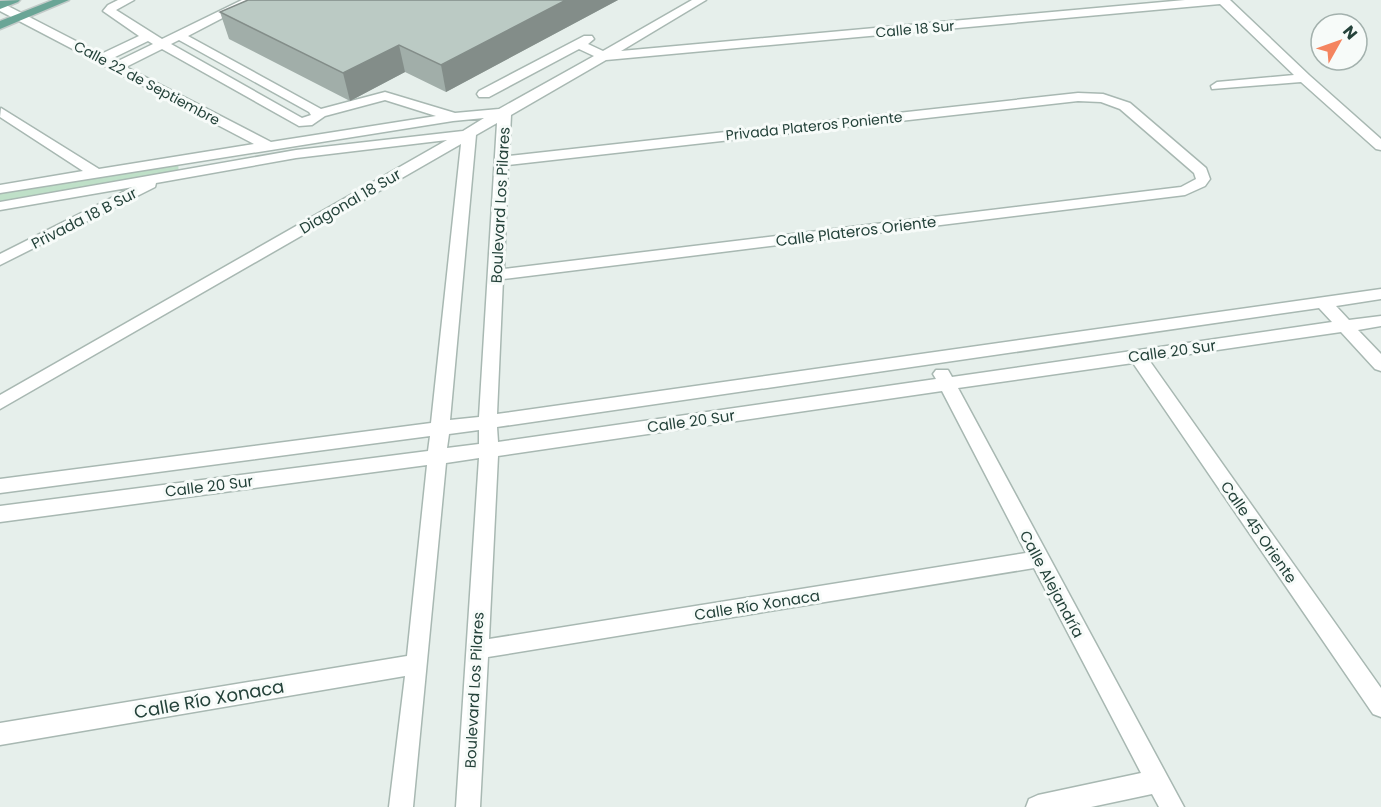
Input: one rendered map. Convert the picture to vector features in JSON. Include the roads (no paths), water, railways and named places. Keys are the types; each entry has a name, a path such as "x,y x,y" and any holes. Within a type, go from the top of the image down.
{"main road":[{"path":"0,6 14,0"},
{"path":"0,25 63,0"}],"street":[{"path":"128,0 112,7 109,11 163,45 299,122 312,120 319,113 385,96 453,117"},
{"path":"115,67 250,0"},
{"name":"Diagonal 18 Sur","path":"0,403 700,0"},
{"name":"Calle 18 Sur","path":"628,43 1113,0"},
{"path":"1223,0 1304,78 1381,146"},
{"name":"Calle 18 Sur","path":"605,56 1223,0"},
{"path":"1089,2 1100,12"},
{"name":"Calle 22 de Septiembre","path":"0,6 266,146 296,154"},
{"path":"101,59 148,36"},
{"path":"180,36 319,113"},
{"path":"484,94 591,37"},
{"path":"578,44 605,56"},
{"path":"1217,86 1304,78"},
{"name":"Privada Plateros Poniente","path":"502,161 1078,97 1103,98 1125,106 1201,171"},
{"path":"1,112 95,173"},
{"name":"Boulevard Los Pilares","path":"0,189 453,117 504,112 488,422 489,450 468,807"},
{"path":"0,206 296,154 469,133 417,664 400,807"},
{"name":"Calle Plateros Oriente","path":"496,275 1185,191 1200,183 1203,179 1201,171"},
{"name":"Privada 18 B Sur","path":"0,260 168,175"},
{"name":"Calle 20 Sur","path":"0,486 439,429 1381,294"},
{"path":"1323,302 1381,365"},
{"name":"Calle 20 Sur","path":"0,514 489,450 1381,321"},
{"name":"Calle 45 Oriente","path":"1137,356 1381,708"},
{"name":"Calle Alejandría","path":"934,359 1038,559 1172,807"},
{"name":"Calle Río Xonaca","path":"476,650 1038,559"},
{"name":"Calle Río Xonaca","path":"0,734 417,664"},
{"path":"1038,807 1158,781"}]}
